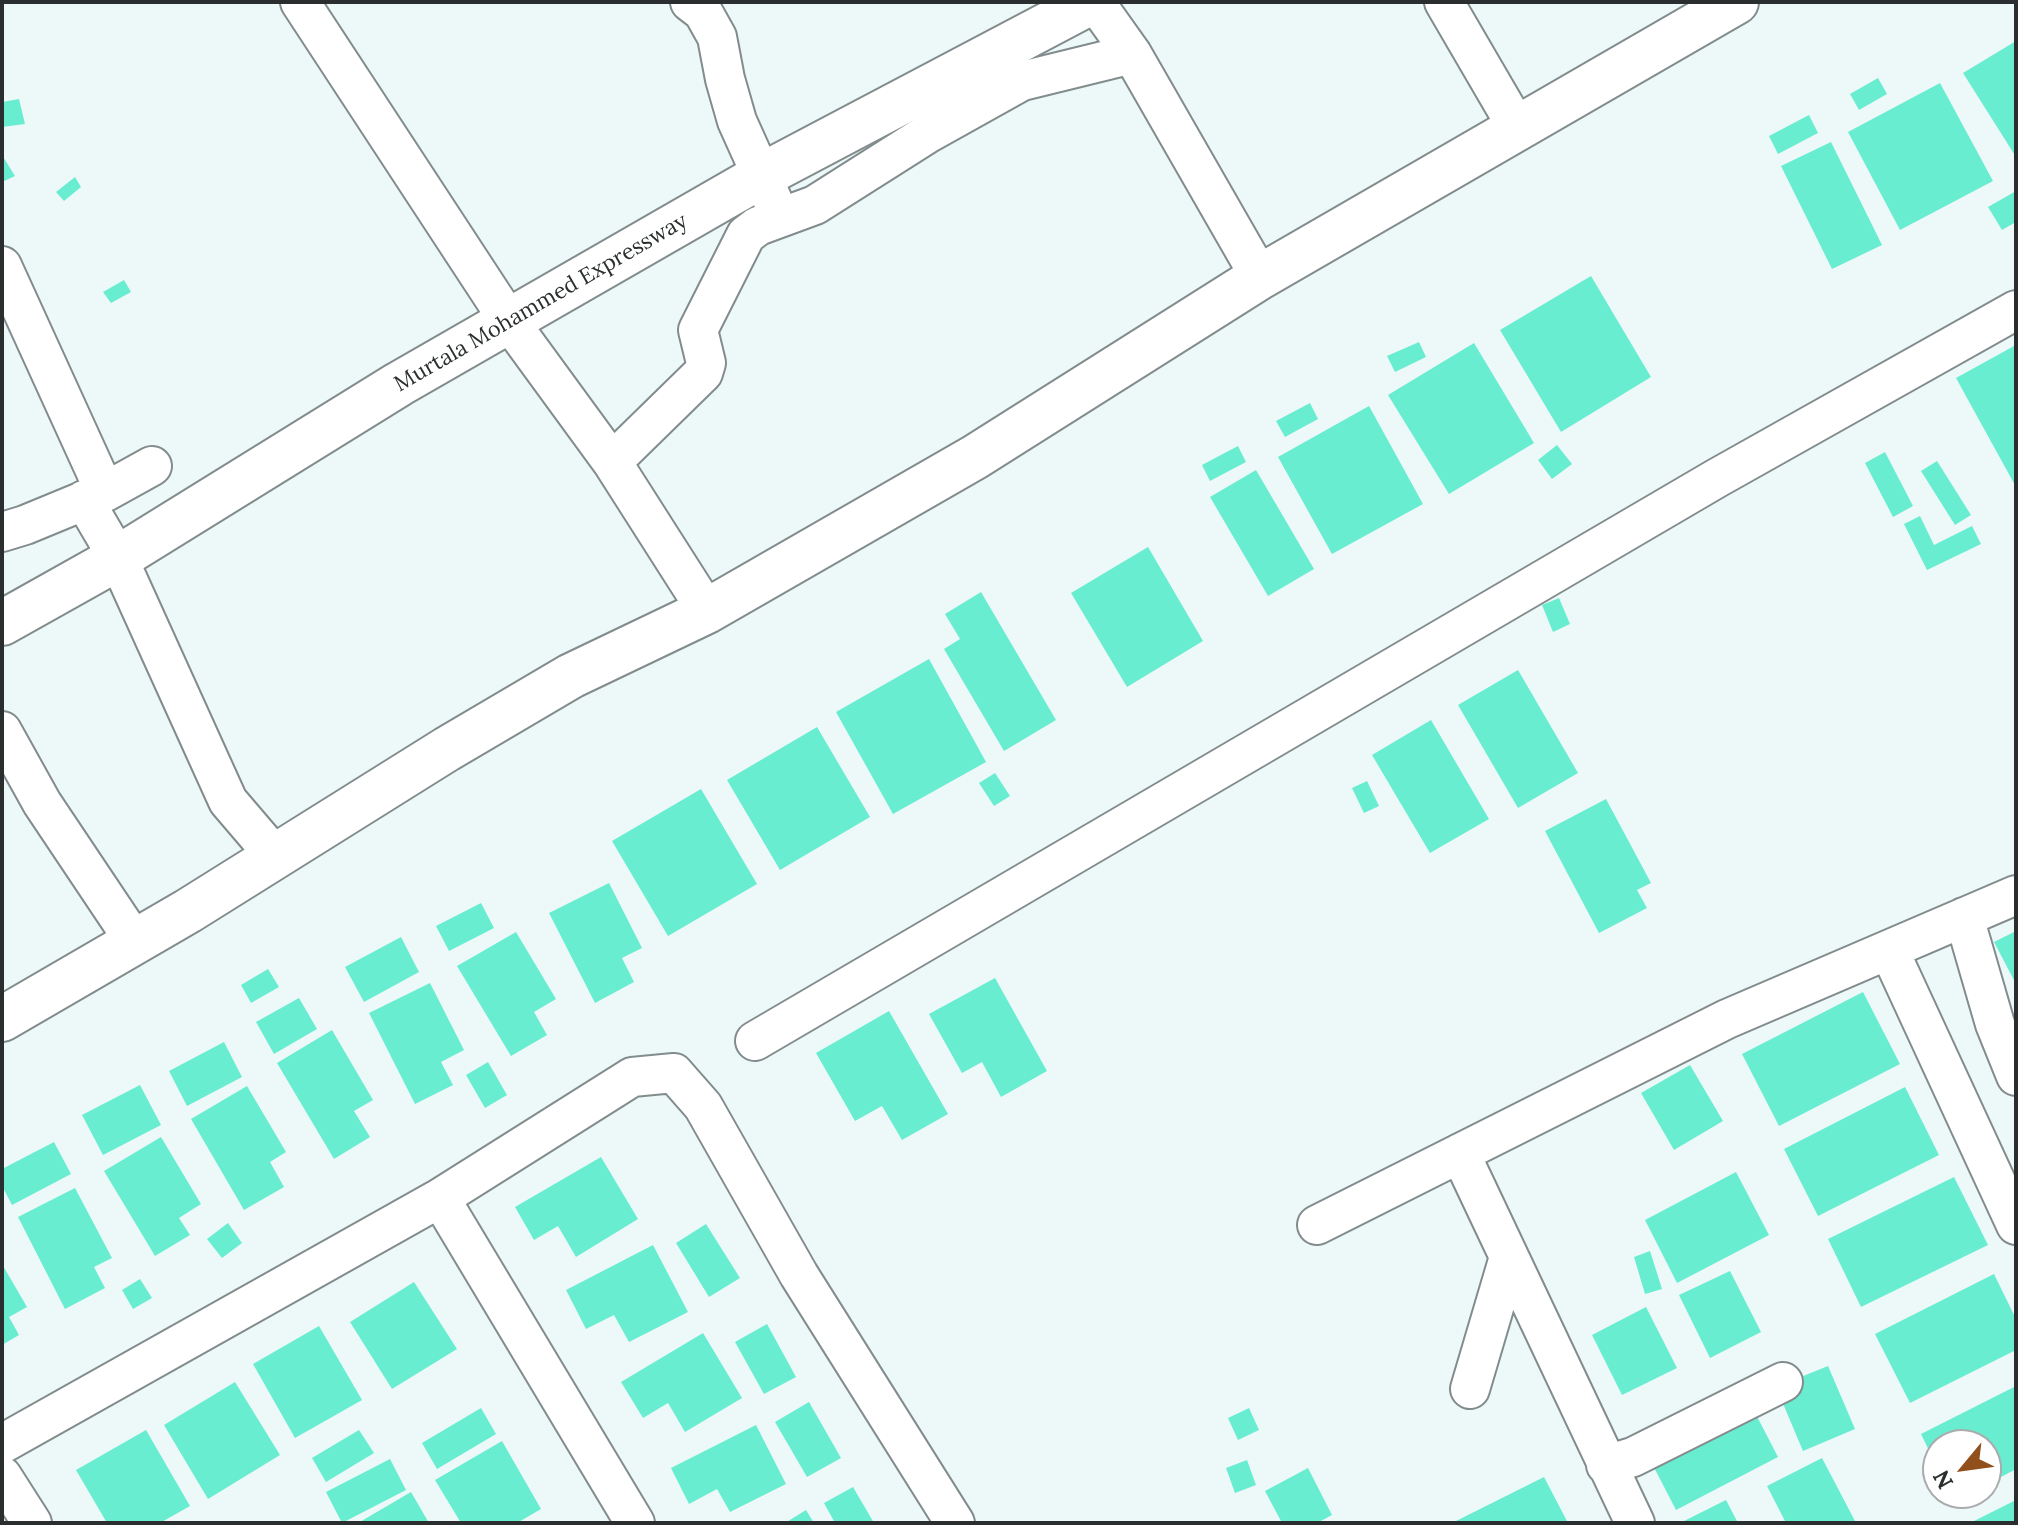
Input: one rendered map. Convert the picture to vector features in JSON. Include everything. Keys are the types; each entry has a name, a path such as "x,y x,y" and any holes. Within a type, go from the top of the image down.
{"main road":[{"name":"Murtala Mohammed Expressway","path":"2,623 118,558 399,384 761,176 1093,2"},
{"path":"2,1019 135,942 571,676 707,611 975,457 1260,277 1736,2"}],"street":[{"path":"300,2 509,321 612,462 707,611"},
{"path":"690,2 703,12 717,37 737,121 781,218"},
{"path":"1093,2 1132,54 1260,277"},
{"path":"1444,2 1518,129"},
{"path":"612,462 703,373 706,363 698,330 746,235 758,226 815,205 927,134 1022,81 1132,54"},
{"path":"2,266 13,316 228,801 275,856"},
{"path":"755,1041 1703,486 2016,310"},
{"path":"2,532 95,496 152,466"},
{"path":"2,731 42,803 135,942"},
{"path":"1317,1225 1727,1019 2016,895"},
{"path":"1964,917 1995,1024 2016,1076"},
{"path":"1889,950 2016,1225"},
{"path":"2,1444 440,1198 632,1077 674,1073 703,1106 799,1275 955,1523"},
{"path":"1460,1153 1635,1523"},
{"path":"440,1198 635,1523"},
{"path":"1470,1389 1509,1257"},
{"path":"1606,1465 1633,1457 1783,1382"},
{"path":"2,1476 32,1523"}],"building":[{"path":"2016,41 2016,157 1963,73"},
{"path":"1878,78 1887,94 1859,110 1850,94"},
{"path":"1940,83 1993,181 1900,230 1848,132"},
{"path":"19,99 25,124 2,127 2,102"},
{"path":"1809,115 1818,133 1778,154 1769,136"},
{"path":"1831,142 1882,245 1832,269 1781,166"},
{"path":"2,155 15,176 2,182"},
{"path":"75,177 81,187 64,201 56,192"},
{"path":"2016,191 2016,222 2002,230 1988,207"},
{"path":"1591,276 1651,377 1561,432 1500,330"},
{"path":"124,280 131,292 111,303 103,292"},
{"path":"1419,342 1426,357 1395,372 1387,356"},
{"path":"1474,343 1534,443 1449,494 1388,395"},
{"path":"2014,346 2016,349 2016,487 1956,378"},
{"path":"1310,403 1318,419 1285,437 1276,421"},
{"path":"1369,406 1423,504 1332,554 1278,457"},
{"path":"1557,445 1572,464 1552,479 1538,460"},
{"path":"1238,446 1246,462 1210,481 1202,465"},
{"path":"1885,452 1913,506 1893,517 1865,463"},
{"path":"1937,461 1971,515 1955,525 1921,471"},
{"path":"1256,470 1314,569 1268,596 1210,497"},
{"path":"1920,516 1934,545 1972,526 1981,544 1927,570 1904,524"},
{"path":"1148,547 1203,641 1127,687 1071,593"},
{"path":"981,592 1056,720 1004,751 944,649 960,639 945,614"},
{"path":"1559,598 1570,624 1553,632 1542,605"},
{"path":"929,659 986,762 893,814 836,712"},
{"path":"1518,670 1578,773 1518,808 1458,705"},
{"path":"1431,720 1489,819 1430,853 1372,755"},
{"path":"817,727 870,817 780,870 727,780"},
{"path":"995,773 1010,796 994,806 979,783"},
{"path":"1367,781 1379,806 1364,813 1352,788"},
{"path":"701,789 757,884 668,936 612,841"},
{"path":"1606,799 1651,883 1637,890 1647,908 1599,933 1545,831"},
{"path":"609,883 642,948 622,958 634,982 595,1003 549,913"},
{"path":"481,903 494,928 449,951 436,926"},
{"path":"2016,931 2016,984 1994,942"},
{"path":"516,932 556,999 534,1012 547,1035 511,1056 457,966"},
{"path":"401,937 419,972 364,1002 345,967"},
{"path":"268,969 279,987 251,1003 241,985"},
{"path":"995,978 1047,1071 1001,1097 982,1062 962,1073 929,1014"},
{"path":"430,983 464,1050 441,1062 453,1085 415,1104 369,1013"},
{"path":"1863,992 1900,1064 1779,1126 1742,1054"},
{"path":"299,998 317,1029 274,1054 256,1022"},
{"path":"889,1011 948,1114 902,1140 882,1106 855,1121 816,1053"},
{"path":"332,1030 373,1100 354,1111 370,1137 334,1159 277,1063"},
{"path":"224,1042 242,1077 187,1106 169,1071"},
{"path":"488,1062 507,1095 485,1108 466,1075"},
{"path":"1690,1065 1723,1121 1674,1150 1641,1093"},
{"path":"140,1085 161,1125 103,1155 82,1115"},
{"path":"247,1086 286,1152 270,1162 284,1187 244,1210 191,1119"},
{"path":"1905,1087 1939,1155 1818,1216 1784,1149"},
{"path":"161,1137 201,1204 179,1218 190,1235 155,1256 104,1171"},
{"path":"54,1142 71,1174 12,1205 2,1186 2,1169"},
{"path":"601,1157 638,1219 576,1257 558,1226 534,1240 515,1207"},
{"path":"1736,1172 1769,1235 1677,1283 1645,1220"},
{"path":"1954,1177 1988,1245 1861,1307 1828,1239"},
{"path":"75,1188 112,1258 94,1267 105,1288 65,1309 18,1217"},
{"path":"228,1223 242,1243 222,1258 207,1239"},
{"path":"706,1224 740,1278 709,1297 676,1243"},
{"path":"653,1245 688,1312 629,1342 614,1315 586,1329 566,1290"},
{"path":"1650,1251 1662,1289 1645,1294 1634,1257"},
{"path":"2,1264 27,1307 9,1317 19,1335 2,1345"},
{"path":"1730,1271 1761,1332 1710,1358 1679,1295"},
{"path":"1994,1274 2016,1319 2016,1350 1910,1403 1875,1334"},
{"path":"140,1279 152,1298 133,1309 122,1290"},
{"path":"414,1282 457,1349 392,1389 350,1322"},
{"path":"1646,1307 1677,1368 1622,1395 1592,1335"},
{"path":"767,1324 796,1377 764,1394 735,1342"},
{"path":"319,1326 362,1400 295,1438 253,1364"},
{"path":"703,1333 742,1398 685,1432 668,1403 643,1418 621,1382"},
{"path":"1828,1366 1855,1429 1803,1451 1776,1387"},
{"path":"235,1382 280,1455 208,1499 164,1425"},
{"path":"2016,1386 2016,1469 2002,1476 2002,1429 1931,1429"},
{"path":"1748,1399 1778,1457 1676,1510 1646,1452"},
{"path":"809,1402 841,1458 807,1477 775,1422"},
{"path":"481,1408 496,1434 437,1469 422,1443"},
{"path":"1249,1408 1259,1430 1238,1440 1228,1418"},
{"path":"756,1425 786,1484 730,1512 717,1489 689,1504 671,1468"},
{"path":"146,1430 190,1506 160,1523 107,1523 76,1470"},
{"path":"359,1430 374,1453 326,1482 312,1458"},
{"path":"502,1441 541,1509 517,1523 461,1523 435,1480"},
{"path":"1822,1458 1855,1521 1786,1523 1767,1486"},
{"path":"390,1459 406,1490 342,1523 326,1492"},
{"path":"1247,1460 1256,1485 1235,1493 1226,1468"},
{"path":"1308,1468 1332,1515 1317,1523 1282,1523 1265,1491"},
{"path":"1544,1477 1568,1523 1452,1523"},
{"path":"853,1487 874,1523 835,1523 824,1503"},
{"path":"411,1492 429,1523 358,1523"},
{"path":"1726,1500 1738,1523 1680,1523"},
{"path":"2016,1500 2016,1523 1970,1523 2002,1509"},
{"path":"806,1510 814,1523 785,1523"}]}
